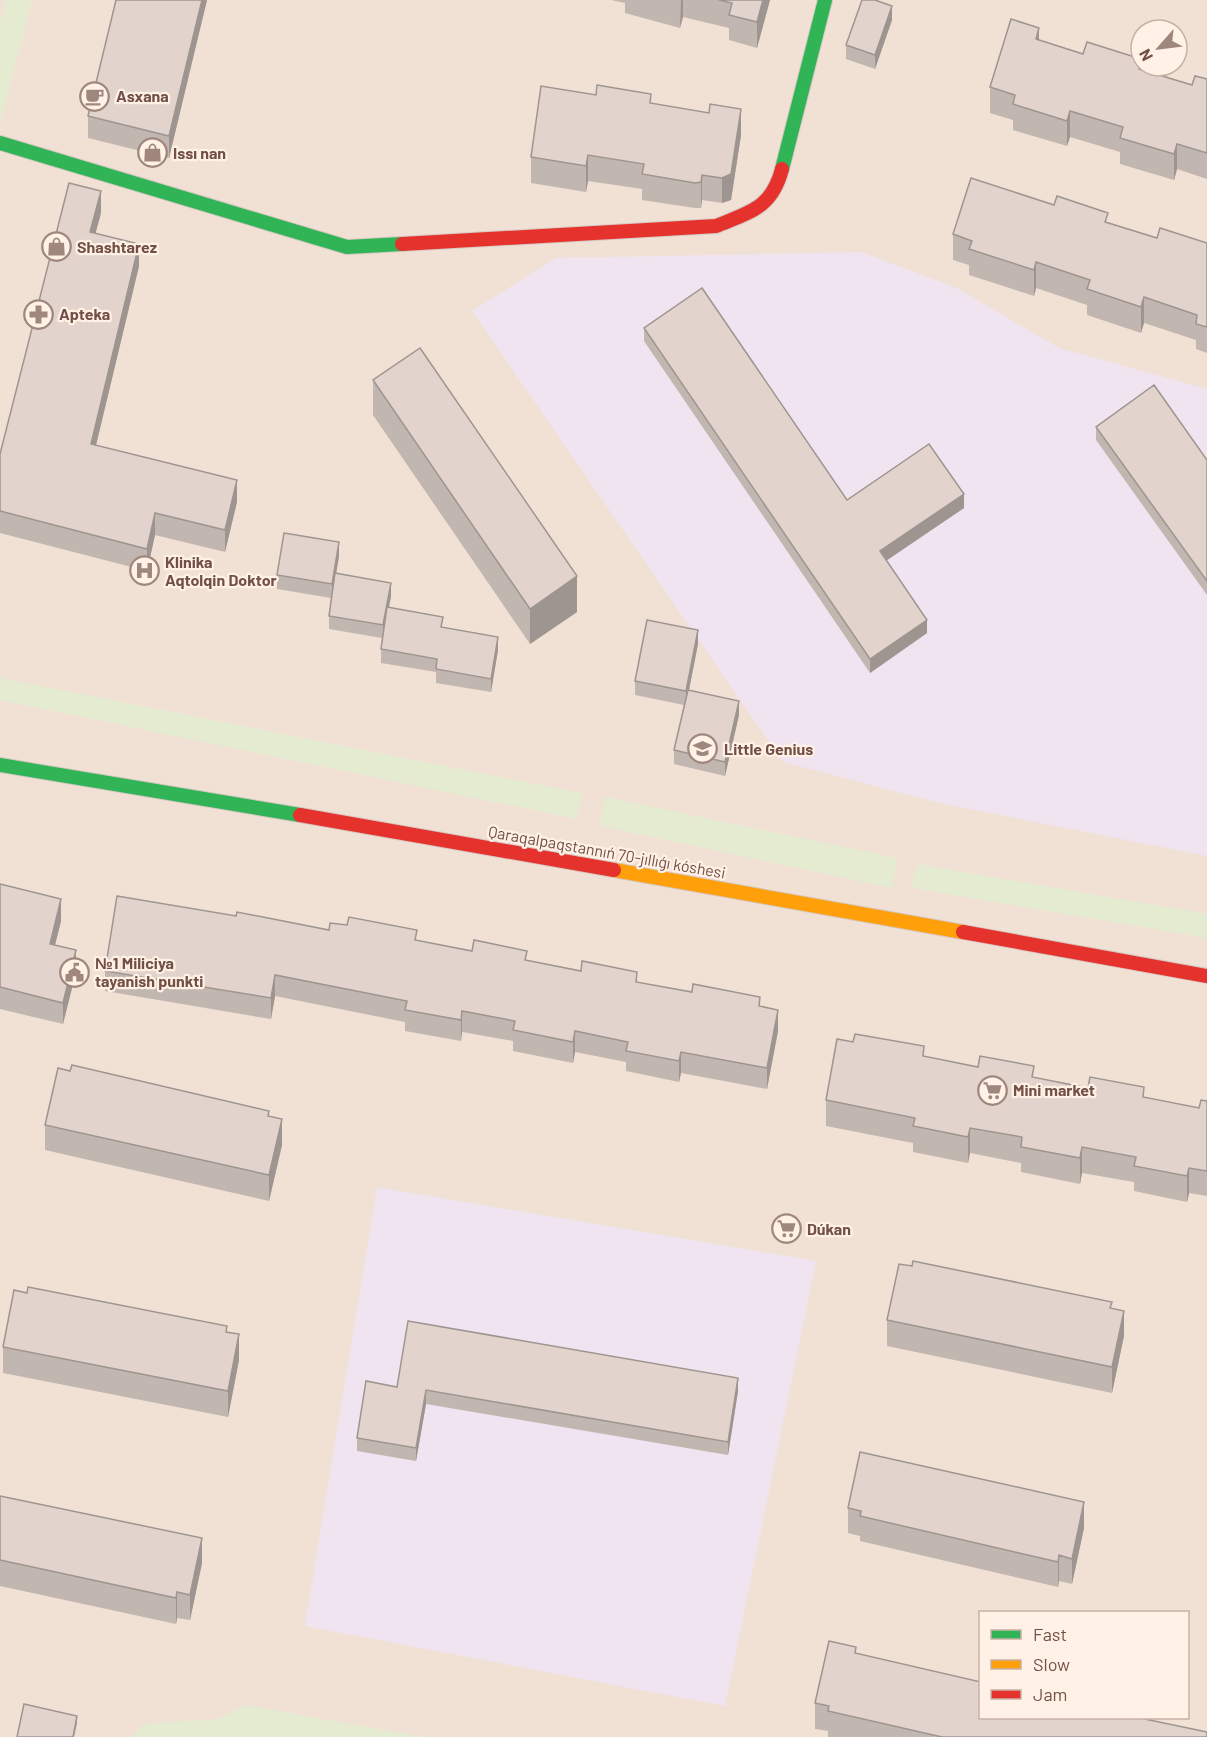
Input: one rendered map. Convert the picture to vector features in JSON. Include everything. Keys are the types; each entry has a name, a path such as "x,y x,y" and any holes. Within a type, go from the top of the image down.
{"street":[{"path":"0,143 347,247 716,226 760,208 777,187 825,0"},
{"name":"Qaraqalpaqstannıń 70-jıllıǵı kóshesi","path":"0,765 406,833 1207,976"}],"shaded area":[{"path":"0,0 1207,0 1207,1737 0,1737"},
{"path":"861,252 957,288 1059,348 1207,389 1207,856 940,803 783,762 472,311 556,258"},
{"path":"377,1187 816,1261 725,1706 305,1626"}],"green space":[{"path":"6,0 32,0 0,126 0,23"},
{"path":"0,678 582,793 577,819 0,700"},
{"path":"605,797 897,858 892,888 600,826"},
{"path":"917,864 1207,914 1207,938 912,888"},
{"path":"244,1705 424,1737 132,1737 144,1724 218,1719"}],"building":[{"path":"116,0 202,0 169,136 88,116"},
{"path":"719,0 763,0 757,22 729,15 732,3"},
{"path":"862,0 875,0 892,6 875,55 846,45"},
{"path":"1011,19 1039,28 1036,39 1083,54 1087,42 1129,55 1129,78 1169,78 1192,85 1195,76 1207,79 1207,153 1177,144 1174,154 1120,138 1123,127 1070,111 1067,121 1013,104 1015,95 990,87"},
{"path":"597,85 651,94 650,103 709,113 710,104 741,109 731,174 722,178 702,175 701,182 695,183 642,174 644,164 588,155 586,166 531,157 541,86 596,95"},
{"path":"971,178 1054,205 1057,196 1108,213 1105,222 1157,238 1160,228 1207,243 1207,327 1196,324 1197,315 1144,297 1141,307 1087,289 1090,280 1036,262 1034,270 969,249 972,241 953,234"},
{"path":"69,183 101,191 90,232 139,244 91,444 237,480 225,530 155,513 147,549 0,511 0,454"},
{"path":"702,288 847,500 929,444 964,494 880,551 927,620 870,659 644,328"},
{"path":"420,348 577,576 530,609 373,380"},
{"path":"1154,385 1207,460 1207,581 1096,427"},
{"path":"284,533 339,542 332,584 277,575"},
{"path":"335,573 391,583 383,625 329,616"},
{"path":"387,607 443,617 441,627 498,637 491,679 436,669 437,659 381,649"},
{"path":"647,620 698,630 686,691 635,681"},
{"path":"688,690 739,701 725,762 674,750"},
{"path":"0,884 61,899 50,944 76,950 63,1003 0,987"},
{"path":"117,896 236,916 237,912 329,930 330,923 347,925 349,917 417,930 415,940 472,951 474,940 527,951 525,960 581,971 582,961 637,972 636,982 692,992 693,984 760,997 759,1006 778,1010 767,1068 681,1052 679,1061 626,1051 628,1042 575,1031 573,1042 513,1030 515,1021 462,1011 461,1020 405,1010 407,1001 275,975 271,998 105,971"},
{"path":"855,1034 924,1046 923,1056 978,1067 980,1056 1034,1066 1032,1077 1088,1088 1090,1077 1144,1087 1143,1097 1199,1108 1201,1100 1207,1101 1207,1171 1189,1168 1187,1176 1134,1166 1136,1157 1082,1147 1080,1158 1021,1147 1022,1137 970,1128 968,1137 913,1126 915,1118 826,1100 837,1039 853,1042"},
{"path":"72,1065 269,1111 268,1116 282,1119 269,1175 45,1125 58,1068 70,1071"},
{"path":"913,1261 1112,1302 1110,1308 1124,1311 1112,1367 887,1320 899,1264 912,1266"},
{"path":"28,1287 227,1326 226,1332 239,1334 228,1391 3,1347 14,1290 27,1293"},
{"path":"408,1321 738,1378 728,1442 426,1390 416,1448 357,1438 366,1381 397,1387"},
{"path":"860,1452 1084,1502 1072,1559 1059,1555 1058,1562 860,1516 861,1511 848,1508"},
{"path":"0,1496 202,1538 190,1595 177,1592 176,1598 0,1560"},
{"path":"829,1641 856,1647 855,1653 979,1682 979,1719 1145,1719 1207,1732 1207,1737 942,1737 828,1711 829,1706 815,1703"},
{"path":"24,1704 77,1716 73,1737 17,1737"}],"traffic: fast":[{"path":"782,169 825,0"},
{"path":"0,143 347,247 402,244"},
{"path":"0,765 300,815"}],"traffic: slow":[{"path":"614,870 963,932"}],"traffic: jam":[{"path":"402,244 716,226 758,207 772,192 782,169"},
{"path":"300,815 614,870"},
{"path":"963,932 1207,976"}],"place":[{"name":"Asxana","path":"95,96"},
{"name":"Issı nan","path":"152,153"},
{"name":"Shashtarez","path":"56,247"},
{"name":"Apteka","path":"38,314"},
{"name":"Klinika Aqtolqin Doktor","path":"144,571"},
{"name":"Little Genius","path":"703,749"},
{"name":"№1 Miliciya tayanish punkti","path":"74,972"},
{"name":"Mini market","path":"992,1090"},
{"name":"Dúkan","path":"786,1229"}]}
